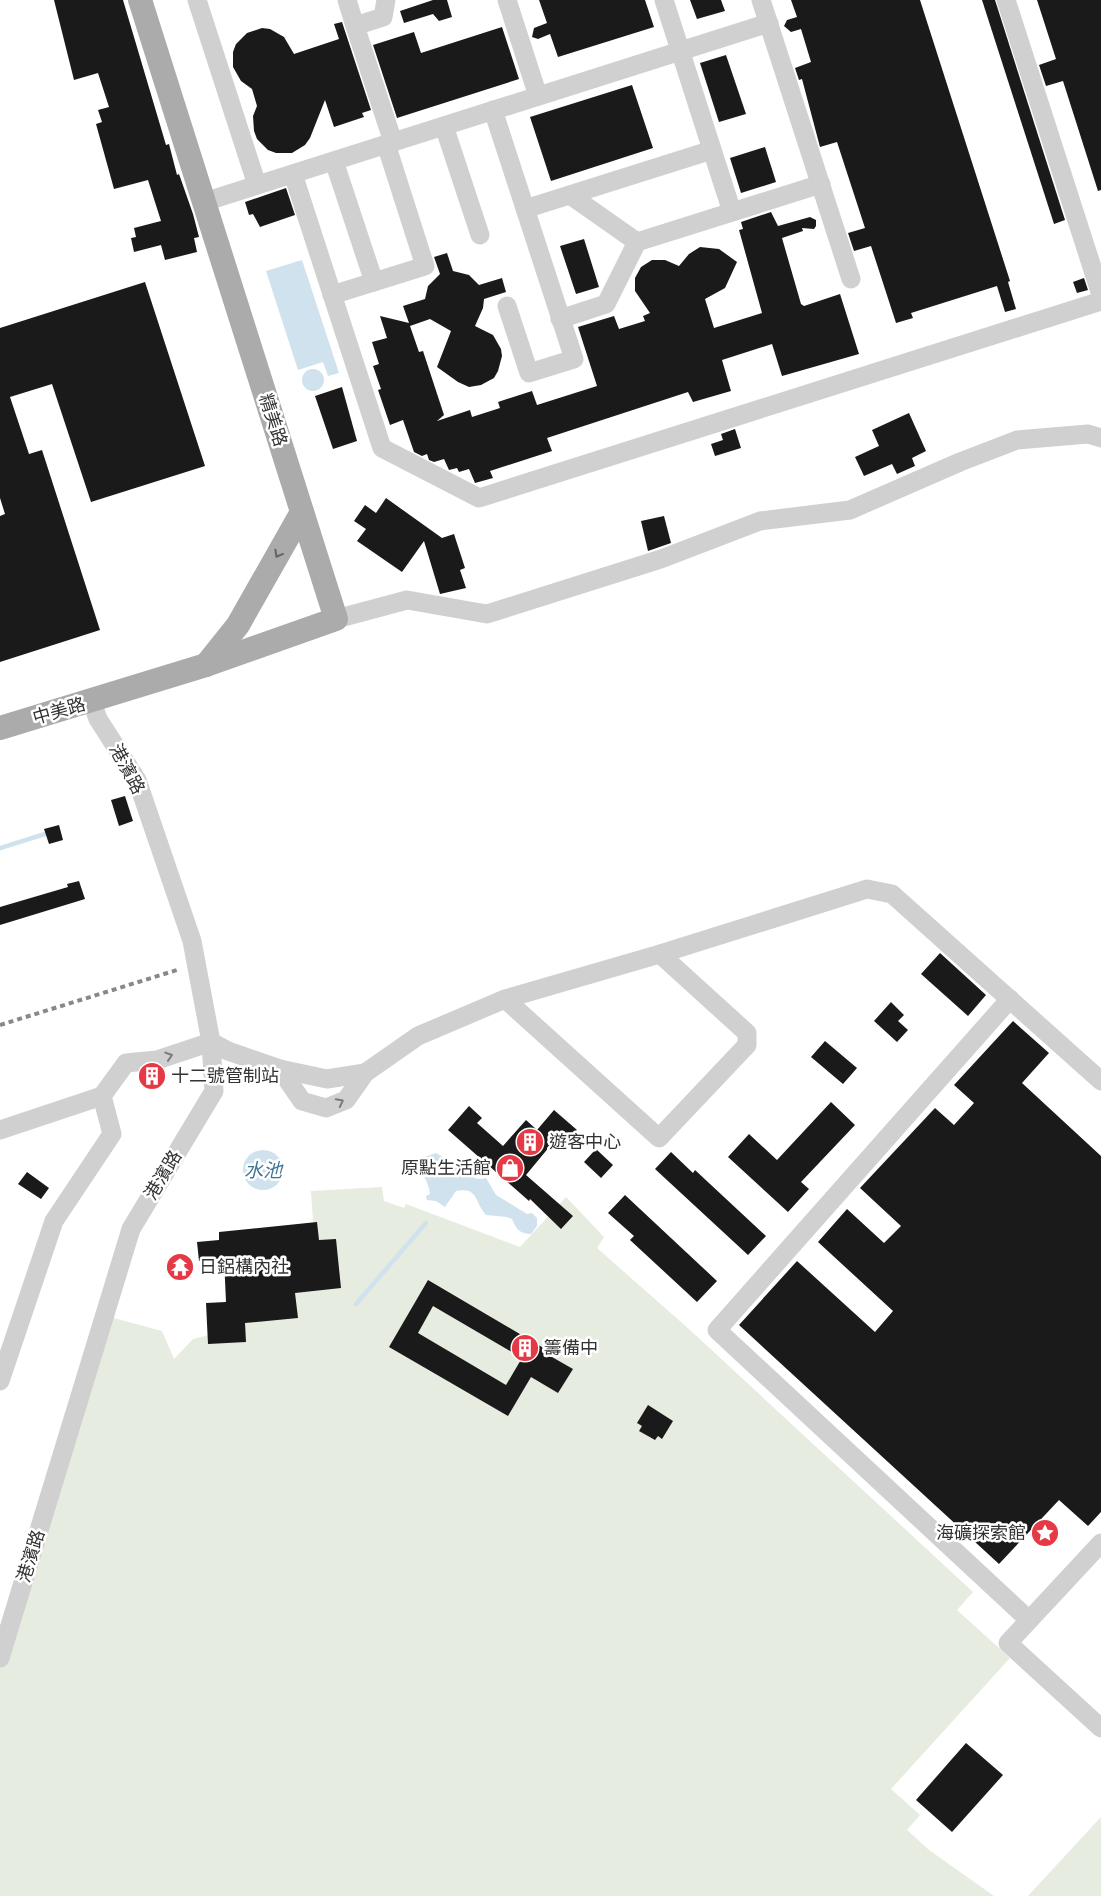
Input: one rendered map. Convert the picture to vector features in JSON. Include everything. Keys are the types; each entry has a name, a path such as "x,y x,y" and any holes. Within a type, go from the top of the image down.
{"main road":[{"name":"精美路","path":"140,0 336,619"},
{"path":"206,665 238,625 302,512"},
{"path":"206,665 336,619"},
{"name":"中美路","path":"0,728 92,702 206,665"}],"street":[{"path":"197,0 257,185"},
{"path":"332,296 425,266 347,0"},
{"path":"355,26 383,17 386,0"},
{"path":"506,0 538,96"},
{"path":"664,0 732,212"},
{"path":"761,0 851,279"},
{"path":"1006,0 1101,295"},
{"path":"204,202 768,22"},
{"path":"493,110 574,359 529,373 507,306"},
{"path":"444,126 480,235"},
{"path":"525,209 712,150"},
{"path":"334,161 374,282"},
{"path":"293,174 382,448 479,498 1101,301"},
{"path":"560,318 606,304 637,242 821,184"},
{"path":"570,195 637,242"},
{"path":"336,619 407,600 487,614 661,559 760,521 850,510 960,462 1017,440 1088,434 1101,438"},
{"name":"港濱路","path":"0,1658 131,1228 214,1091 211,1042 192,941 137,780 98,718 92,702"},
{"path":"280,1069 302,1101 326,1108 346,1100 365,1073 418,1036 505,999 660,954 867,889 892,894 1101,1081"},
{"path":"505,999 659,1138 747,1045 747,1033 660,954"},
{"path":"1010,999 717,1330 1029,1620"},
{"path":"0,1130 102,1096 126,1063 158,1060 211,1042 228,1051 280,1069 327,1079 365,1073"},
{"path":"0,1381 54,1221 112,1134 102,1096"},
{"path":"1101,1543 1008,1643 1101,1728"}],"shaded area":[{"path":"382,1187 384,1201 404,1208 406,1204 520,1247 566,1197 604,1237 597,1248 690,1330 973,1592 957,1610 1010,1658 891,1789 920,1815 907,1830 929,1850 994,1896 0,1896 0,1656 110,1317 162,1331 174,1359 193,1339 225,1331 316,1270 311,1191"},
{"path":"1101,1817 1101,1896 1028,1896"}],"water":[{"path":"302,260 339,373 328,376 323,362 298,370 266,271"},
{"path":"313,369 321,372 324,380 321,388 313,391 305,388 302,380 305,372"},
{"name":"水池","path":"263,1150 274,1153 280,1159 283,1170 280,1181 274,1187 263,1190 252,1187 246,1181 243,1170 246,1159 252,1153"},
{"path":"436,1153 449,1161 461,1164 474,1178 486,1178 496,1195 527,1214 532,1213 537,1218 537,1226 531,1234 519,1230 512,1219 486,1215 469,1191 456,1191 445,1207 436,1201 427,1200 426,1196 430,1194 423,1172 423,1163 425,1157"}],"building":[{"path":"54,0 123,0 166,145 169,144 177,175 179,174 193,214 199,237 194,238 197,252 165,260 161,245 134,252 131,238 136,237 134,228 161,221 148,180 114,189 96,124 102,122 98,110 109,107 98,73 74,80"},
{"path":"433,0 447,0 452,17 439,21 433,14 404,23 400,11"},
{"path":"539,0 645,0 654,27 558,57 550,34 538,39 532,37 534,28 547,23"},
{"path":"690,0 721,0 725,11 697,19"},
{"path":"791,0 920,0 1010,281 1008,282 1016,309 1005,312 997,286 911,313 913,318 896,323 871,246 854,251 848,233 865,228 837,142 820,147 802,79 799,80 795,68 811,62 801,29 791,32 784,26 787,20 797,17"},
{"path":"982,0 995,0 1065,220 1054,224"},
{"path":"1037,0 1101,0 1101,190 1098,191 1063,81 1046,86 1039,65 1056,59"},
{"path":"342,22 371,110 362,113 364,117 334,127 325,100 310,138 305,145 292,153 276,153 268,150 257,139 254,131 253,116 257,106 252,89 241,81 233,67 233,52 236,44 247,33 262,28 270,29 284,37 294,54 339,39 334,24"},
{"path":"502,27 519,79 397,118 373,45 414,32 421,53"},
{"path":"726,55 746,114 719,122 700,63"},
{"path":"632,85 653,148 551,181 530,117"},
{"path":"765,147 776,182 741,193 730,158"},
{"path":"286,188 295,215 260,227 253,214 249,215 245,202"},
{"path":"771,212 778,226 810,217 816,220 814,229 802,228 803,231 782,238 801,304 804,306 840,294 859,354 782,376 772,344 722,360 731,391 693,402 688,392 547,438 552,451 490,471 493,478 475,483 469,469 459,472 457,468 449,470 444,459 434,462 429,460 427,454 422,456 414,452 403,420 390,425 378,390 381,389 373,366 379,364 372,342 387,338 380,316 409,323 403,306 425,299 428,286 440,274 434,257 447,253 453,271 469,275 479,285 502,278 506,292 484,299 483,308 475,326 493,335 501,349 502,356 494,378 481,385 469,387 458,382 437,367 451,331 430,319 410,326 419,352 423,351 444,415 437,421 470,410 472,417 500,408 498,402 532,391 537,405 597,386 578,327 614,316 619,329 645,321 643,316 650,313 635,291 635,278 641,267 652,260 665,260 679,266 689,254 700,247 719,249 737,262 725,288 705,299 714,328 762,313 739,230 743,229 741,222"},
{"path":"584,239 599,287 576,294 560,246"},
{"path":"1084,278 1088,290 1077,293 1073,282"},
{"path":"145,282 205,466 91,502 52,384 10,397 29,454 42,450 100,630 0,662 0,516 5,514 0,498 0,328"},
{"path":"342,387 357,441 333,449 315,396"},
{"path":"909,413 926,451 912,458 915,466 897,474 892,464 864,476 855,457 879,446 872,430"},
{"path":"735,429 741,448 715,456 711,444 723,440 721,434"},
{"path":"386,498 442,538 454,534 465,568 460,570 466,588 440,594 424,541 402,572 357,541 366,529 354,521 365,505 376,513"},
{"path":"664,516 671,543 648,551 641,521"},
{"path":"125,796 133,821 119,826 111,800"},
{"path":"59,825 63,840 49,844 44,829"},
{"path":"79,881 85,899 0,925 0,907 68,887 67,884"},
{"path":"940,953 986,995 968,1016 921,974"},
{"path":"891,1002 904,1015 898,1021 908,1030 897,1042 874,1021"},
{"path":"1013,1021 1049,1053 1022,1083 1101,1156 1101,1512 1088,1526 1059,1500 999,1564 739,1325 797,1261 875,1332 893,1311 818,1242 847,1209 884,1243 901,1226 860,1188 935,1108 954,1125 974,1103 954,1085"},
{"path":"825,1041 857,1068 843,1084 811,1057"},
{"path":"831,1102 855,1125 801,1182 809,1189 788,1212 728,1157 749,1134 777,1160"},
{"path":"469,1106 482,1118 477,1123 503,1146 526,1120 537,1130 554,1110 577,1130 562,1146 555,1140 526,1175 573,1216 561,1229 530,1199 529,1201 448,1130"},
{"path":"596,1149 613,1165 601,1178 584,1162"},
{"path":"671,1152 693,1173 695,1170 766,1236 748,1255 655,1169"},
{"path":"27,1172 49,1188 41,1199 18,1184"},
{"path":"625,1195 717,1281 697,1302 630,1240 634,1236 608,1213"},
{"path":"317,1222 319,1240 336,1239 341,1288 295,1293 298,1318 245,1323 246,1342 208,1344 206,1303 226,1302 224,1258 199,1261 197,1242 219,1240 219,1232"},
{"name":"籌備中","path":"428,1280 547,1350 545,1353 573,1369 558,1393 531,1377 508,1416 389,1347","holes":["433,1306 522,1358 506,1385 418,1333"]},
{"path":"648,1405 673,1421 662,1439 658,1436 655,1440 639,1431 642,1426 637,1423"},
{"path":"966,1743 1003,1775 952,1832 916,1800"}],"waterway":[{"path":"0,848 45,834"},
{"path":"356,1304 426,1223"}],"railway":[{"path":"0,1025 177,970"}],"place":[{"name":"十二號管制站","path":"152,1076"},
{"name":"遊客中心","path":"530,1142"},
{"name":"原點生活館","path":"510,1168"},
{"name":"日鋁構內社","path":"180,1267"},
{"name":"籌備中","path":"525,1348"},
{"name":"海礦探索館","path":"1045,1533"}]}
